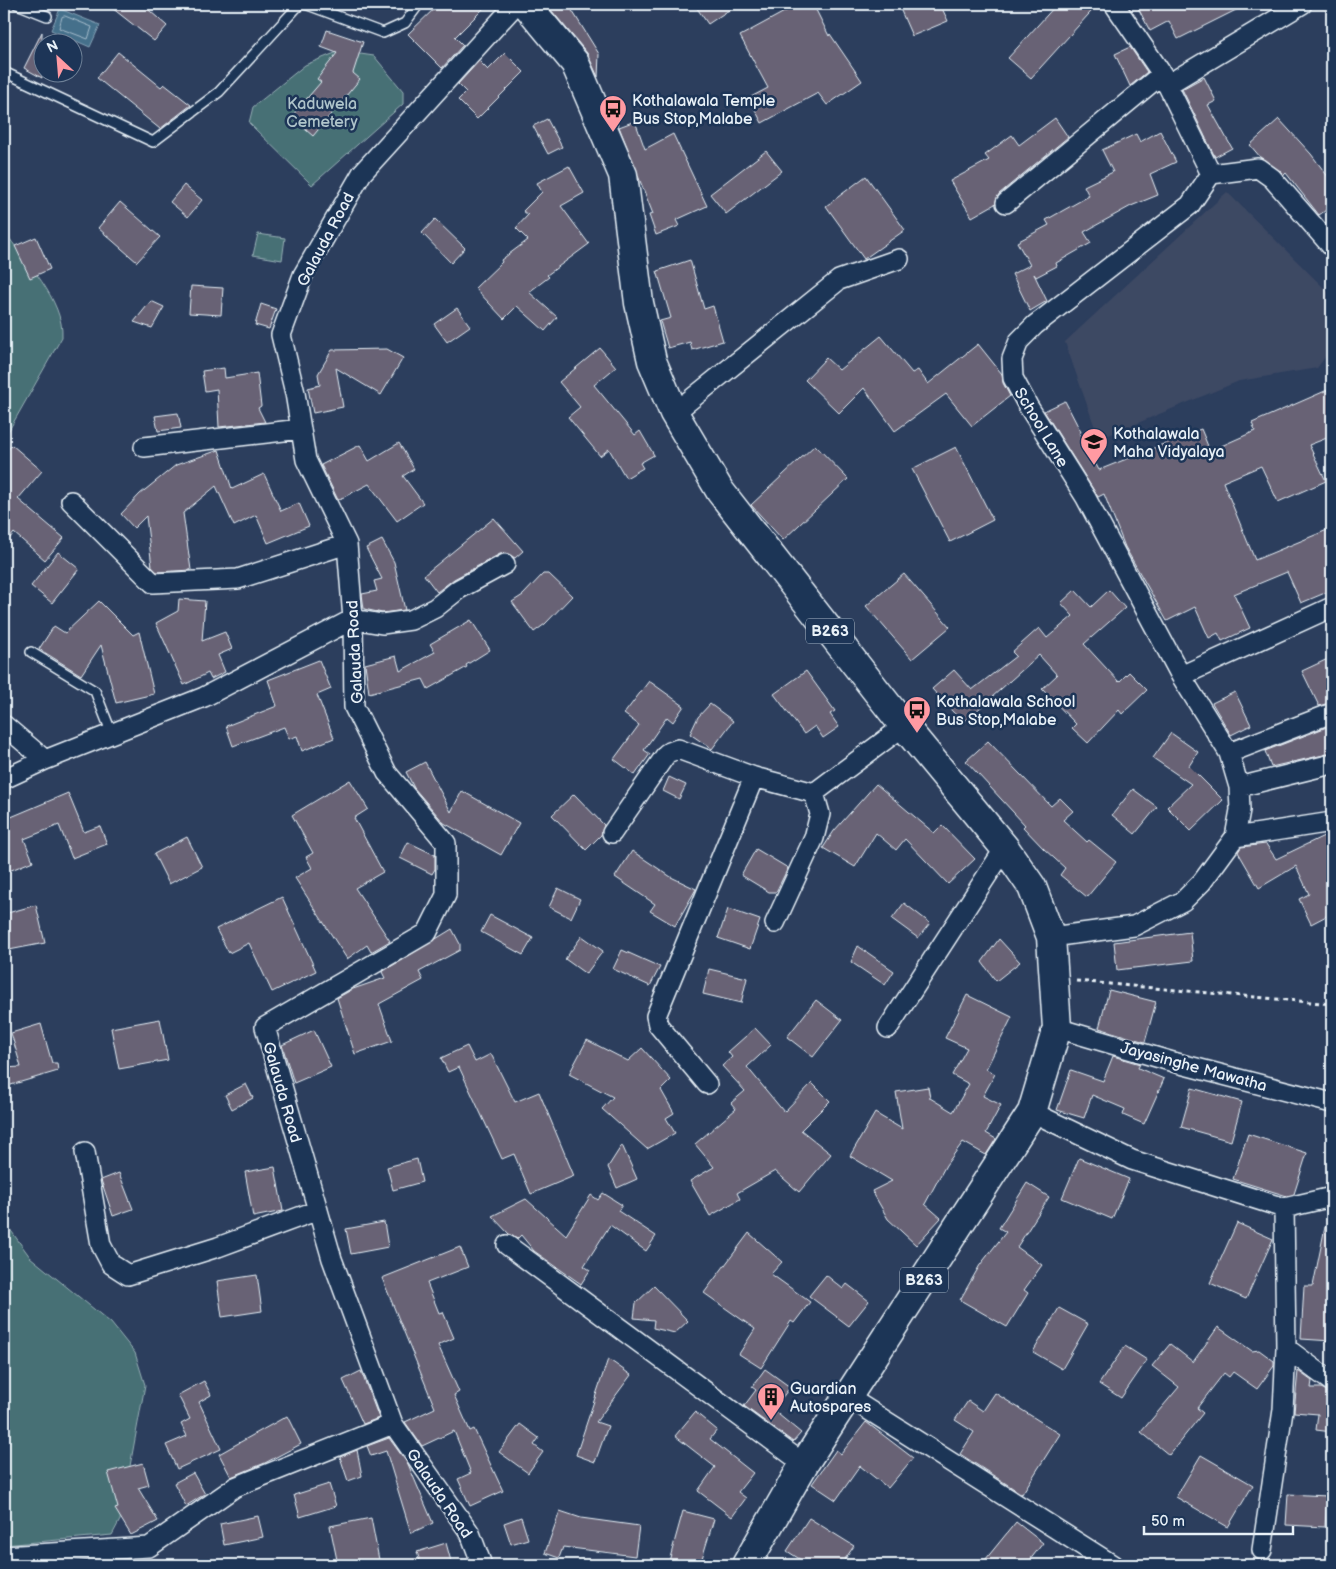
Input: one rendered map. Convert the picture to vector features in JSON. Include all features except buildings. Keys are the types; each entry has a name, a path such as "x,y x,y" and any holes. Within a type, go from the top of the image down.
{"main road":[{"name":"B263","path":"526,4 575,64 622,175 639,303 652,361 674,413 720,491 904,726 1005,848 1032,887 1051,937 1055,978 1056,1028 1032,1112 804,1464 746,1565"}],"street":[{"name":"Galauda Road","path":"482,1565 470,1533 394,1424 332,1258 265,1027 426,933 446,895 446,843 386,773 354,707 353,620 347,544 306,460 295,393 281,335 303,275 362,172 516,4"},
{"path":"1114,4 1164,80 1211,174 1258,168 1272,178 1332,247"},
{"path":"1006,203 1164,80 1302,4"},
{"name":"School Lane","path":"1051,937 1134,926 1183,901 1202,882 1235,837 1240,810 1239,787 1230,753 1181,676 1086,498 1024,399 1013,378 1012,359 1019,341 1034,325 1190,205 1211,174"},
{"path":"674,413 839,280 899,260"},
{"path":"144,447 301,429"},
{"path":"71,501 154,583 238,579 347,544"},
{"path":"4,779 46,760 204,697 353,620 382,624 411,620 435,608 459,589 505,564"},
{"path":"1181,676 1332,607"},
{"path":"1230,753 1332,714"},
{"path":"4,725 46,760"},
{"path":"814,793 904,726"},
{"path":"612,833 667,753 678,749 754,777 814,793"},
{"path":"1239,787 1332,764"},
{"path":"707,1084 658,1025 656,1016 754,777"},
{"path":"774,923 814,838 820,814 814,793"},
{"path":"1235,837 1332,822"},
{"path":"888,1028 1005,848"},
{"name":"Jayasinghe Mawatha","path":"1056,1028 1173,1062 1332,1103"},
{"path":"1032,1112 1132,1160 1284,1208 1332,1198"},
{"path":"85,1152 101,1245 111,1264 128,1275 218,1247 318,1210"},
{"path":"1262,1550 1283,1410 1286,1348 1284,1208"},
{"path":"507,1245 804,1464"},
{"path":"1286,1348 1332,1382"},
{"path":"848,1397 1113,1565"},
{"path":"4,1556 149,1547 236,1487 394,1424"}],"lane":[{"path":"17,4 47,16"},
{"path":"4,72 153,142 219,92 300,4"},
{"path":"305,4 383,33 405,23 420,4"},
{"path":"31,652 95,691 112,734"}],"path":[{"path":"1055,978 1332,1004"}],"shaded area":[{"path":"1227,192 1332,296 1332,348 1317,368 1239,381 1099,439 1065,342"}],"green space":[{"name":"Kaduwela Cemetery","path":"340,51 374,56 403,91 403,104 312,185 249,123 253,107 305,65"},
{"path":"4,231 42,281 50,295 61,323 62,337 4,439"},
{"path":"258,234 285,238 282,260 253,255"},
{"path":"4,1221 30,1257 111,1323 135,1353 145,1385 120,1520 112,1535 4,1545"}],"water":[{"path":"60,9 100,25 90,47 82,44 82,32 56,32 51,30"}],"place":[{"name":"Kothalawala Temple Bus Stop,Malabe","path":"613,133"},
{"name":"Kothalawala Maha Vidyalaya","path":"1094,466"},
{"name":"Kothalawala School Bus Stop,Malabe","path":"917,734"},
{"name":"Guardian Autospares","path":"771,1421"}]}
